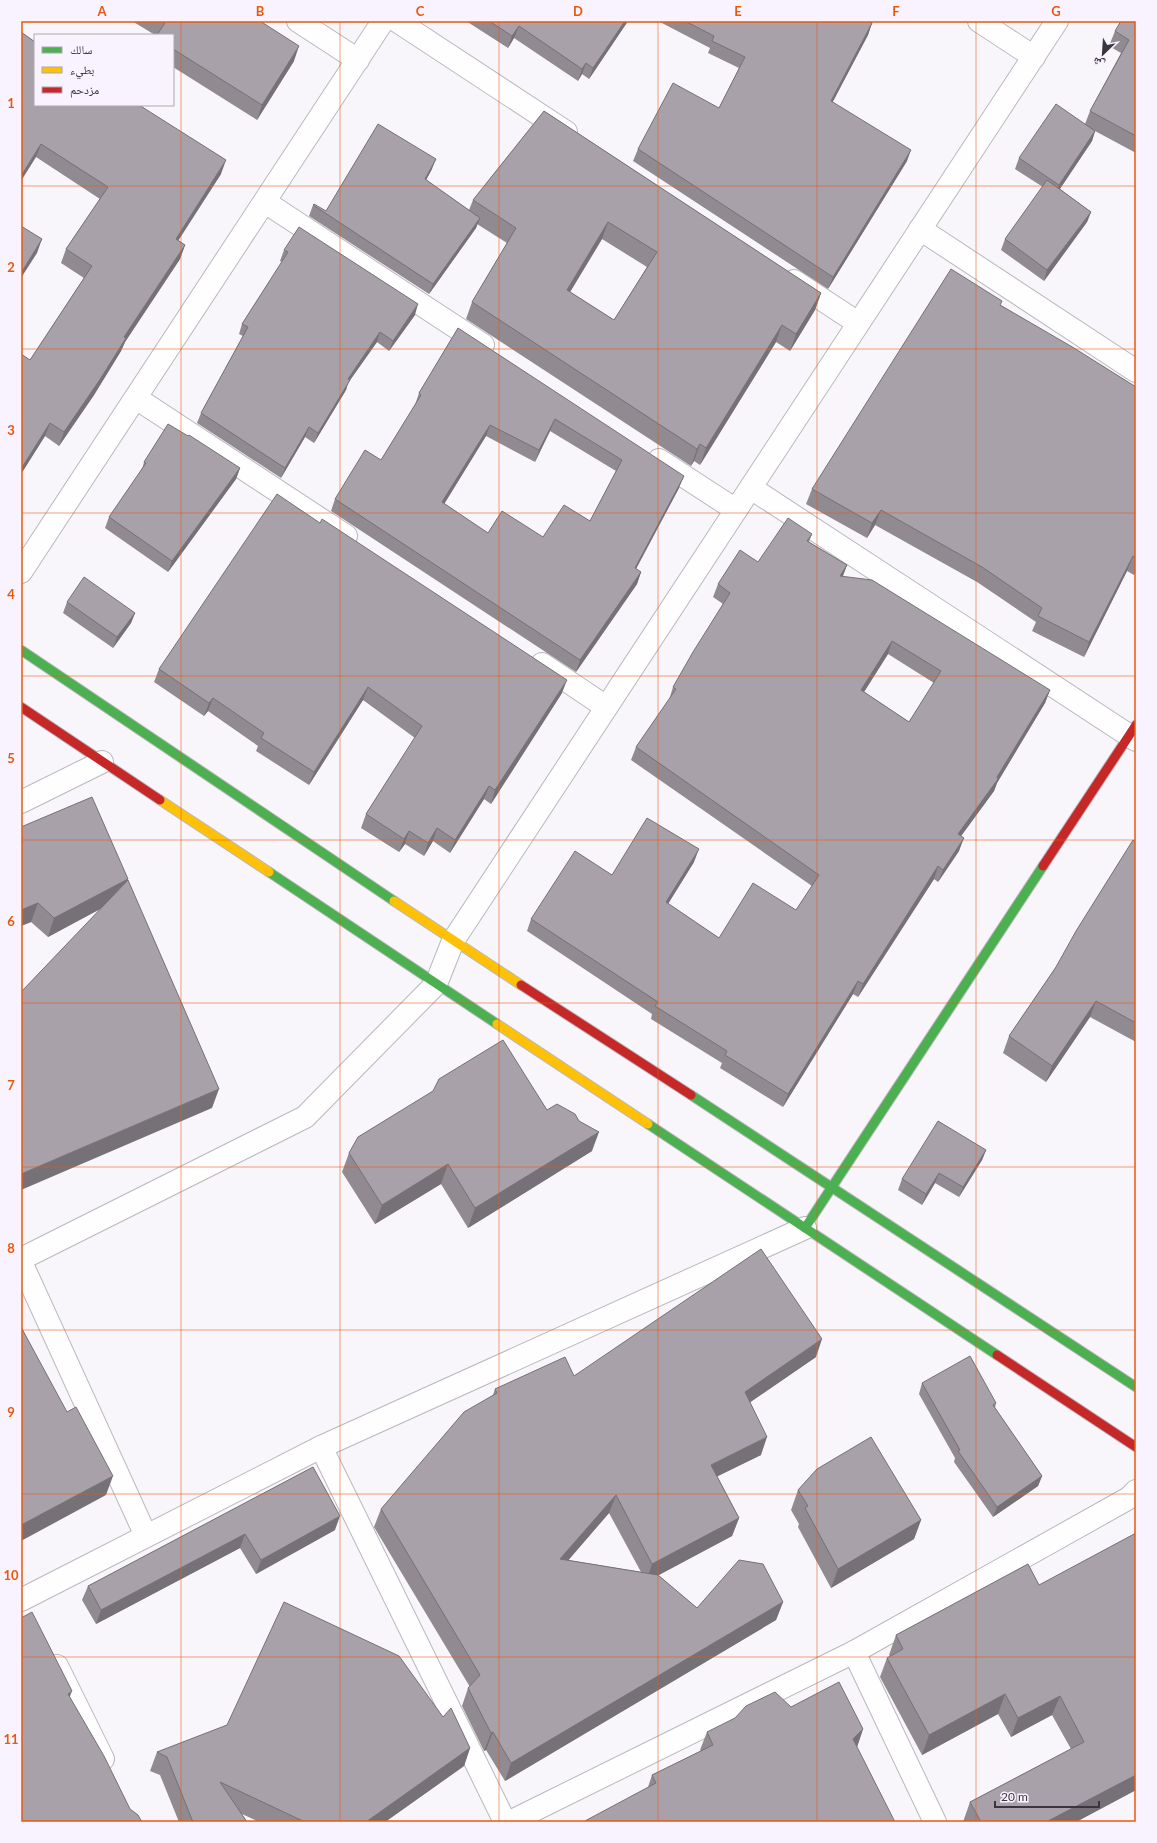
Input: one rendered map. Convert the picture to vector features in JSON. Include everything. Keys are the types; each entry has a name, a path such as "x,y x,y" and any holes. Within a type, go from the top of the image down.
{"main road":[{"path":"21,650 453,941 833,1187 1136,1387"},
{"path":"21,707 436,984 1136,1447"},
{"path":"805,1228 1134,734"}],"street":[{"path":"298,21 358,60"},
{"path":"21,572 384,21"},
{"path":"397,21 584,144"},
{"path":"979,21 1034,57"},
{"path":"21,1259 305,1118 436,984 453,941 1057,21"},
{"path":"265,202 497,354"},
{"path":"920,229 1136,371"},
{"path":"778,271 858,323"},
{"path":"136,398 361,546"},
{"path":"643,450 736,510"},
{"path":"751,488 1134,734"},
{"path":"527,654 606,707"},
{"path":"21,802 102,762"},
{"path":"34,1620 22,1600 321,1447 805,1228"},
{"path":"21,1262 146,1536"},
{"path":"321,1447 505,1822"},
{"path":"510,1822 854,1652 1129,1498 1136,1491"},
{"path":"48,1648 114,1780"},
{"path":"854,1652 935,1822"}],"building":[{"path":"162,21 260,21 299,46 262,105 174,50 174,34 158,34 165,23"},
{"path":"489,21 625,21 593,68 586,63 582,69 519,26 512,36"},
{"path":"685,21 867,21 872,23 831,101 911,150 833,277 638,149 673,83 719,108 745,57 712,41 714,36"},
{"path":"1121,21 1136,21 1136,136 1090,111 1129,40 1115,31"},
{"path":"21,32 34,41 34,106 141,106 226,160 176,239 185,245 124,337 126,338 99,381 64,432 50,423 21,469 21,354 30,360 92,266 66,249 108,187 41,144 21,176"},
{"path":"1056,104 1095,131 1059,185 1019,158"},
{"path":"544,111 821,293 796,334 782,325 706,448 700,444 697,449 472,302 516,228 473,200","holes":["608,222 657,252 614,320 567,290"]},
{"path":"378,124 436,159 425,179 480,218 433,284 313,205 314,204 326,211"},
{"path":"1047,180 1091,212 1047,270 1005,239"},
{"path":"21,226 42,239 21,273"},
{"path":"299,227 418,304 393,341 380,332 348,379 350,380 318,433 309,427 285,468 201,413 248,327 242,324 288,252 284,250"},
{"path":"951,269 1002,301 1000,305 1074,348 1136,387 1136,558 1133,556 1089,642 1038,616 1042,608 982,567 881,510 872,523 812,489"},
{"path":"458,328 684,476 635,568 641,572 580,660 335,499 365,450 381,460 421,395 419,393","holes":["555,419 622,460 590,521 564,505 543,537 502,511 488,533 442,502 490,425 539,450"]},
{"path":"168,424 188,436 189,435 240,468 172,561 109,517 146,463 144,462"},
{"path":"277,494 320,523 322,519 567,680 495,790 489,786 455,840 437,828 428,843 409,831 404,839 366,814 422,726 368,687 314,772 261,738 264,733 213,698 209,703 159,669"},
{"path":"788,518 812,534 807,541 847,565 840,576 872,580 1050,690 997,777 998,779 958,834 964,838 943,870 938,866 863,984 858,981 788,1094 725,1055 727,1051 655,1006 658,1002 531,919 575,851 612,875 647,818 699,849 666,902 719,938 753,883 796,910 819,875 636,747 676,689 673,687 730,593 718,584 740,550 758,562","holes":["892,641 941,671 909,722 861,690"]},
{"path":"84,577 135,613 117,637 67,602"},
{"path":"92,797 128,879 54,918 38,903 21,910 21,827"},
{"path":"1133,840 1136,842 1136,1023 1096,1001 1052,1066 1009,1036 1056,967 1076,931"},
{"path":"128,880 219,1089 21,1174 21,992"},
{"path":"503,1040 547,1110 557,1104 575,1114 579,1121 599,1132 475,1208 448,1164 382,1205 349,1153 358,1137 433,1091 439,1079"},
{"path":"938,1121 986,1150 963,1187 939,1173 926,1194 902,1179"},
{"path":"761,1249 822,1339 745,1392 767,1437 711,1465 739,1518 652,1564 616,1495 560,1559 658,1575 697,1608 739,1560 763,1564 783,1602 511,1763 493,1732 491,1733 468,1688 480,1675 381,1509 464,1412 497,1393 495,1389 565,1357 574,1376"},
{"path":"21,1327 67,1412 76,1407 113,1476 21,1525"},
{"path":"970,1356 996,1403 993,1405 1042,1476 997,1507 958,1451 960,1450 922,1383"},
{"path":"871,1437 921,1520 838,1569 805,1508 808,1506 798,1490 817,1469"},
{"path":"313,1467 340,1516 261,1560 245,1534 101,1610 88,1586"},
{"path":"1136,1533 1136,1775 1046,1822 981,1822 970,1802 1084,1742 1060,1696 1018,1718 1005,1694 929,1735 887,1658 903,1649 896,1635 1028,1564 1039,1585"},
{"path":"284,1602 399,1656 443,1717 451,1708 470,1748 366,1822 305,1822 220,1782 247,1822 193,1822 167,1757 157,1752 227,1725"},
{"path":"32,1612 72,1691 68,1694 104,1756 130,1809 138,1815 142,1822 21,1822 21,1618"},
{"path":"839,1682 863,1729 853,1739 895,1822 583,1822 656,1783 652,1775 713,1745 707,1732 735,1718 746,1706 775,1692 791,1707"}],"traffic: fast":[{"path":"21,650 394,901"},
{"path":"805,1228 1043,866"},
{"path":"269,872 497,1024"},
{"path":"691,1095 1136,1387"},
{"path":"648,1124 997,1355"}],"traffic: slow":[{"path":"160,800 269,872"},
{"path":"394,901 521,985"},
{"path":"497,1024 648,1124"}],"traffic: jam":[{"path":"21,707 160,800"},
{"path":"1043,866 1136,725"},
{"path":"521,985 691,1095"},
{"path":"997,1355 1136,1447"}]}
